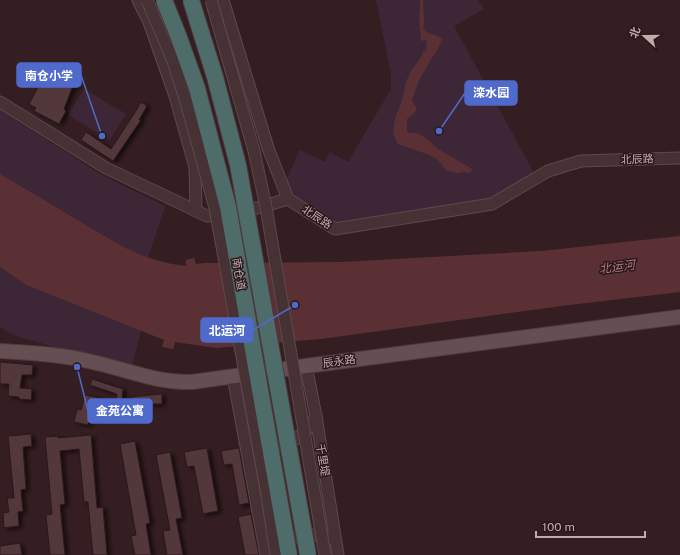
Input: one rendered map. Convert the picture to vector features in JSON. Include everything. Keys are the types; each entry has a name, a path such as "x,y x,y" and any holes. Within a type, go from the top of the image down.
{"highway":[{"name":"南仓道","path":"164,0 196,88 228,207 289,555"},
{"name":"南仓道","path":"191,0 221,97 240,172 308,555"}],"main road":[{"name":"辰永路","path":"0,353 68,359 154,381 172,384 192,384 231,380 306,367 680,317"},
{"name":"辰永路","path":"306,367 587,331 680,321"}],"street":[{"path":"138,0 149,22 175,96 195,166 196,211"},
{"path":"147,0 173,61 186,102 214,208 266,489 276,555"},
{"path":"211,0 254,151 266,208 325,555"},
{"path":"0,102 106,168 207,216 240,213 288,198 268,148 223,0"},
{"name":"北辰路","path":"288,198 335,229 492,204 548,171 581,161 680,158"},
{"name":"千里堤","path":"306,367 316,416 337,551"},
{"path":"231,380 242,427 267,555"},
{"path":"242,427 252,440 267,444 281,444 298,438 305,433 312,425 316,416"},
{"path":"281,444 301,555"},
{"path":"267,555 279,544 298,536 321,536 329,538 337,551"}],"shaded area":[{"path":"376,0 478,0 484,9 454,26 534,173 493,199 339,224 296,197 285,182 300,150 325,162 330,152 348,162 391,89 391,74"},
{"path":"84,89 126,114 110,140 68,115"},
{"path":"0,110 100,174 165,206 148,258 115,243 0,174"},
{"path":"0,267 26,285 141,331 131,369 13,335 0,327"}],"water":[{"path":"420,0 423,0 423,29 428,33 442,39 416,88 412,100 417,109 407,119 407,131 410,133 417,133 426,138 438,149 472,169 471,172 468,173 457,173 446,170 437,159 398,144 393,133 395,118 402,101 406,82 423,52 427,51 426,40 421,41 419,16"},
{"path":"0,174 114,242 141,255 170,264 186,266 186,260 194,258 196,264 342,262 541,251 680,236 680,292 569,305 321,339 216,348 175,342 173,349 162,347 164,340 26,285 0,267"}],"building":[{"path":"50,65 63,72 62,74 77,81 74,88 72,88 64,109 66,111 59,124 34,111 36,108 29,104"},
{"path":"141,102 147,106 139,120 141,120 113,161 81,140 86,132 111,149"},
{"path":"0,362 33,365 32,375 22,375 20,388 32,389 31,400 8,396 9,384 0,384"},
{"path":"92,379 123,389 120,420 114,419 117,394 90,385"},
{"path":"162,394 162,404 149,404 129,397"},
{"path":"85,395 99,398 97,420 89,419 88,425 74,422 77,409 81,410"},
{"path":"31,434 32,446 23,447 26,489 21,490 23,511 18,512 19,526 4,528 3,513 9,512 7,498 14,498 8,436"},
{"path":"91,435 97,508 103,507 107,555 93,555 88,502 84,502 79,449 60,451 65,504 60,505 65,555 50,555 46,515 52,514 45,437 58,436 58,438"},
{"path":"135,441 150,523 146,524 151,555 135,555 131,536 136,535 120,444"},
{"path":"207,448 218,511 203,514 194,466 187,467 184,452"},
{"path":"239,448 249,503 239,505 232,464 224,465 221,451"},
{"path":"170,452 182,518 176,519 183,555 167,555 163,531 170,530 156,455"},
{"path":"251,514 259,555 245,555 238,517"},
{"path":"20,543 22,555 0,555 0,546"}],"place":[{"name":"滦水园","path":"439,131"},
{"name":"南仓小学","path":"102,136"},
{"name":"北运河","path":"295,305"},
{"name":"金苑公寓","path":"77,367"}]}
